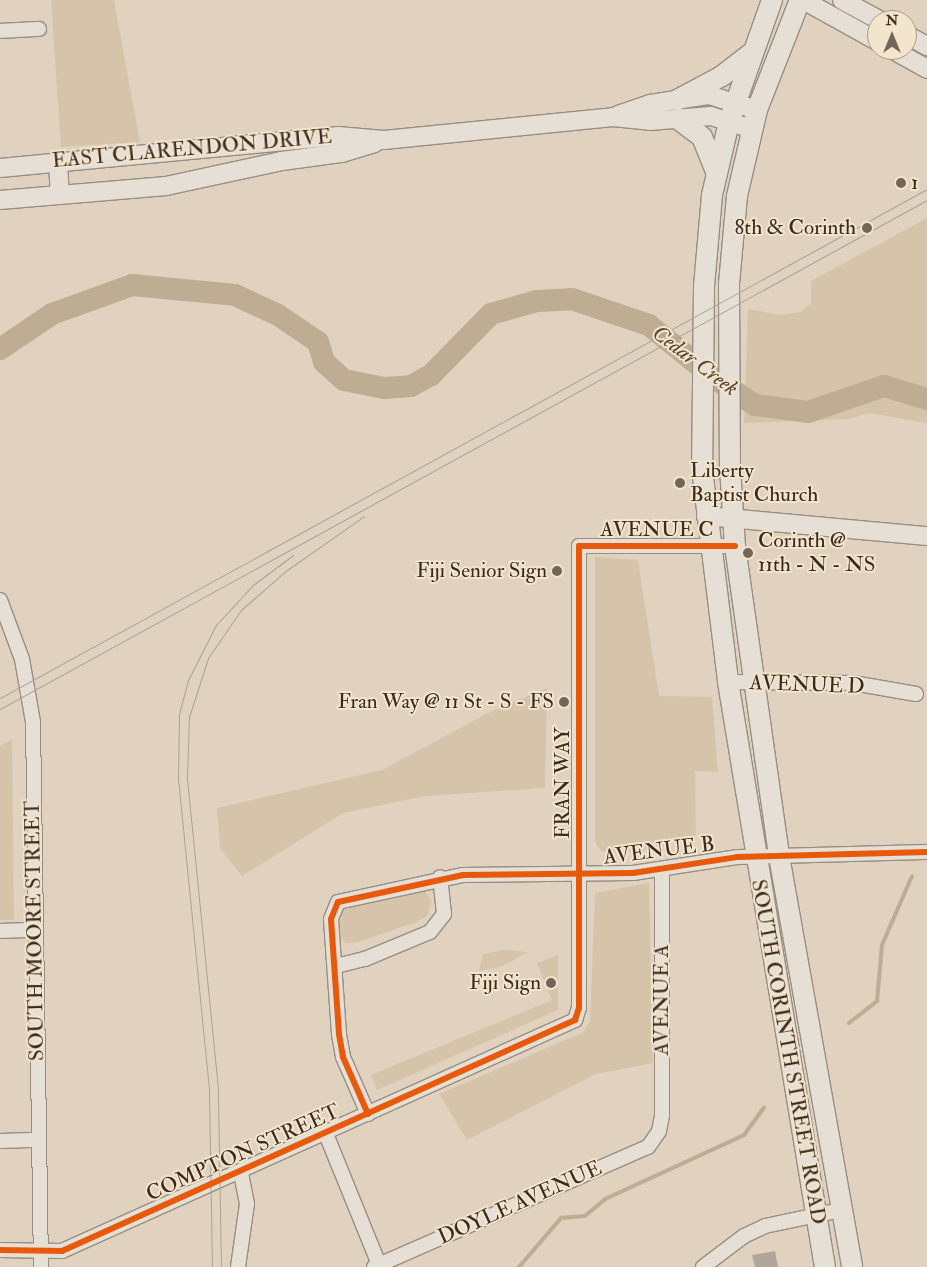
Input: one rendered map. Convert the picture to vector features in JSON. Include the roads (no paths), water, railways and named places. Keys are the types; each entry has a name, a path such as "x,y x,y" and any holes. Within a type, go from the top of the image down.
{"main road":[{"name":"SOUTH CORINTH STREET ROAD","path":"772,0 750,54 716,171 704,287 702,412 706,516 754,856 825,1267"},
{"name":"SOUTH CORINTH STREET ROAD","path":"801,0 755,119 742,168 732,236 729,427 735,546 779,856 852,1267"},
{"path":"716,171 702,137 677,110 750,54"},
{"path":"798,1113 823,1108"}],"street":[{"path":"801,0 867,36"},
{"path":"842,0 867,14"},
{"path":"0,31 40,29"},
{"path":"911,60 927,69"},
{"name":"EAST CLARENDON DRIVE","path":"677,110 709,95 736,102 755,119"},
{"name":"EAST CLARENDON DRIVE","path":"0,168 58,161 338,136 384,140 677,110 711,116 729,122 755,119"},
{"name":"EAST CLARENDON DRIVE","path":"0,200 166,186 282,161 342,153 384,140"},
{"path":"58,161 60,195"},
{"path":"706,516 927,536"},
{"name":"AVENUE C","path":"580,546 735,546"},
{"name":"FRAN WAY","path":"575,1020 579,1008 580,546"},
{"name":"SOUTH MOORE STREET","path":"0,600 30,692 39,1250 41,1267"},
{"name":"AVENUE D","path":"728,682 853,683 916,694"},
{"name":"AVENUE B","path":"336,966 331,919 338,902 440,877 579,874 662,869 754,856 927,852"},
{"name":"AVENUE A","path":"659,1131 662,869"},
{"path":"368,1114 343,1056 336,966 365,959 430,932 439,924 444,914 440,877"},
{"path":"0,931 35,930"},
{"name":"COMPTON STREET","path":"0,1250 62,1252 241,1173 575,1020"},
{"name":"DOYLE AVENUE","path":"378,1266 648,1147 659,1131"},
{"path":"326,1134 378,1266"},
{"path":"0,1142 38,1140"},
{"path":"238,1267 247,1204 241,1173"},
{"path":"703,1267 744,1236 765,1226 841,1210"}],"waterway":[{"name":"Cedar Creek","path":"0,349 52,314 132,285 235,295 278,315 318,342 324,362 344,380 384,388 411,386 431,375 491,314 537,301 572,299 649,325 714,378 755,405 808,412 884,386 927,399"},
{"path":"849,1023 877,1001 882,945 912,876"},
{"path":"519,1267 561,1218 585,1216 605,1199 744,1135 764,1107"}],"tram line":[{"path":"0,698 927,189"},
{"path":"0,709 927,200"},
{"path":"221,1267 218,1089 187,778 189,717 208,658 241,610 287,570 364,516"},
{"path":"212,1267 209,1089 178,779 179,714 188,680 216,625 253,585 293,555"}],"place":[{"name":"1","path":"901,183"},
{"name":"8th & Corinth","path":"867,228"},
{"name":"Liberty Baptist Church","path":"680,483"},
{"name":"Corinth @ 11th - N - NS","path":"748,553"},
{"name":"Fiji Senior Sign","path":"557,571"},
{"name":"Fran Way @ 11 St - S - FS","path":"564,702"},
{"name":"Fiji Sign","path":"551,983"}]}
